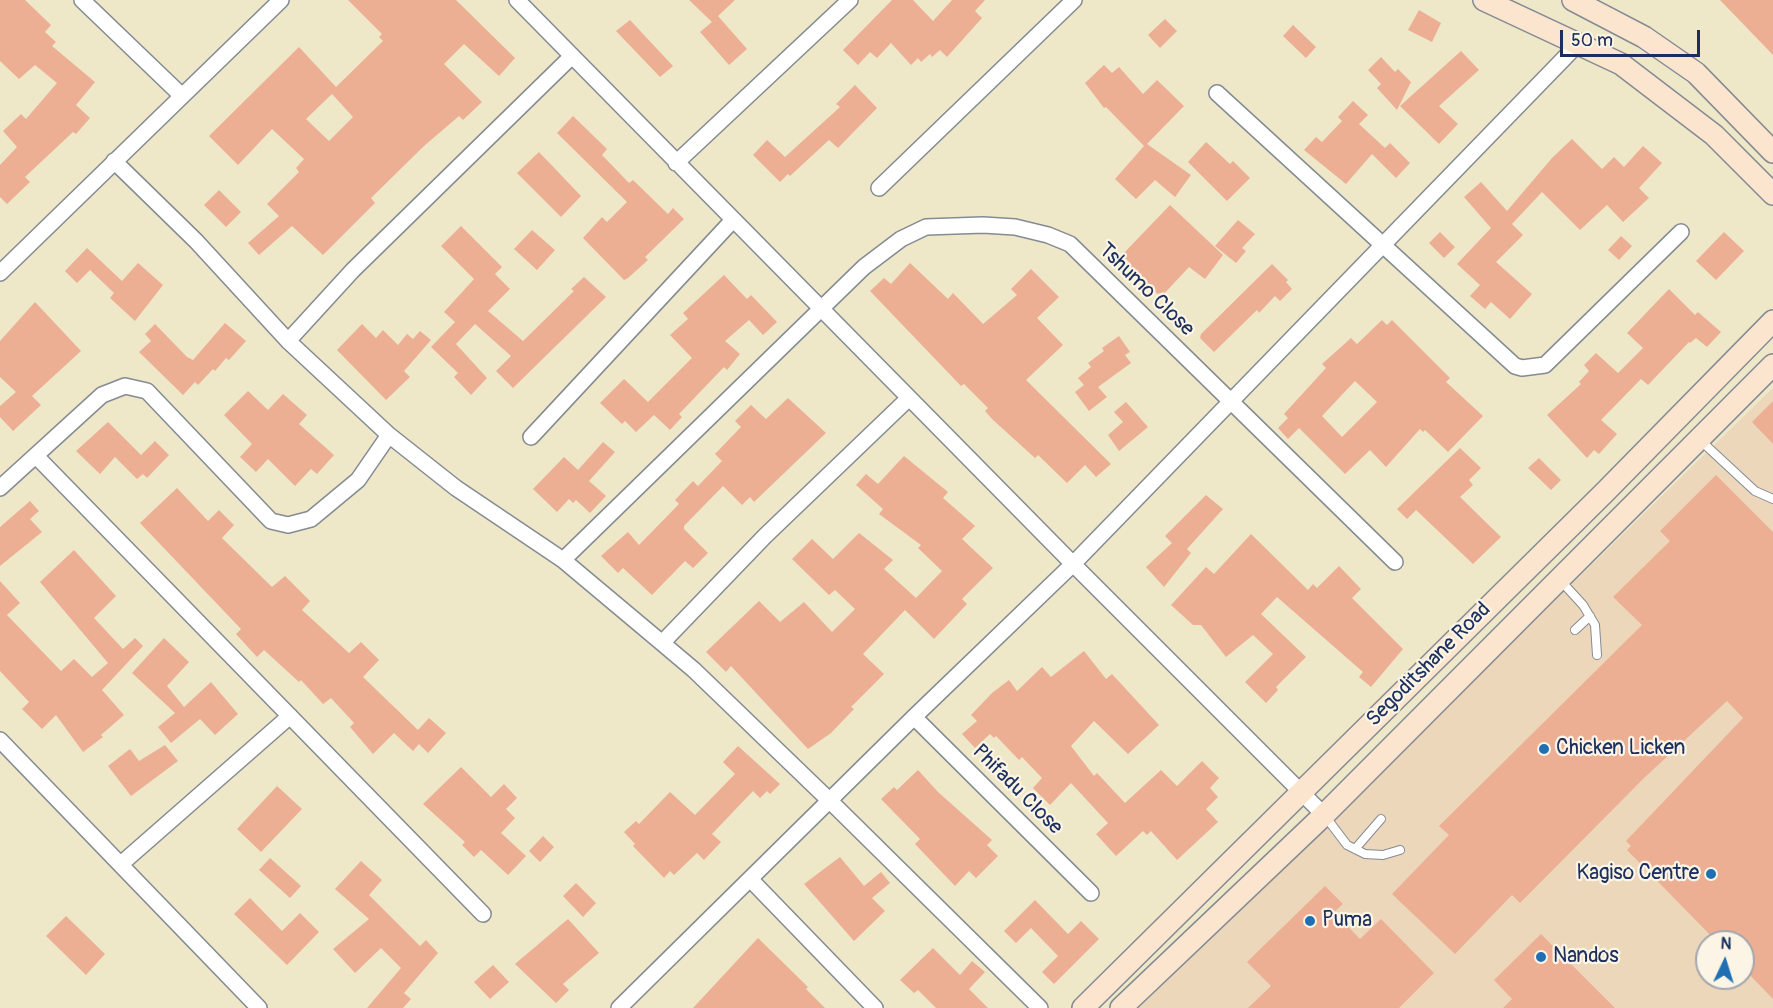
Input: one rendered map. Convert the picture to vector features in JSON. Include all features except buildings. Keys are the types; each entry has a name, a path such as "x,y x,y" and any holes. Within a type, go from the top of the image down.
{"main road":[{"path":"1484,0 1621,64 1655,87 1714,135 1773,194"},
{"path":"1573,0 1644,36 1696,74 1773,152"},
{"name":"Segoditshane Road","path":"1083,1008 1597,500 1773,321"},
{"name":"Segoditshane Road","path":"1121,1008 1324,814 1773,365"}],"street":[{"path":"82,0 181,95"},
{"path":"0,273 281,0"},
{"path":"517,0 1072,564 1324,814"},
{"path":"676,163 850,0"},
{"path":"879,188 1074,0"},
{"path":"619,1008 1072,564 1384,246 1578,44"},
{"path":"288,341 353,270 571,57"},
{"path":"1217,93 1515,366 1530,368 1545,365 1681,232"},
{"path":"114,161 196,241 288,341 389,435 456,488 563,560 694,670 1041,1008"},
{"path":"531,437 733,220"},
{"name":"Tshumo Close","path":"563,560 820,308 864,267 901,239 926,227 1015,227 1048,235 1070,244 1395,562"},
{"path":"0,488 102,395 114,388 134,387 147,392 270,521 288,525 311,519 358,480 389,435"},
{"path":"662,643 765,536 909,398"},
{"path":"36,456 483,914"},
{"path":"121,864 290,716"},
{"name":"Phifadu Close","path":"914,717 1091,893"},
{"path":"0,740 121,864 254,1006"},
{"path":"751,880 875,1008"}],"lane":[{"path":"1700,440 1755,491 1773,499"},
{"path":"1560,580 1595,624 1597,656"},
{"path":"1575,630 1590,616"},
{"path":"1324,814 1347,846 1365,854 1383,855 1400,850"},
{"path":"1355,849 1381,819"}],"shaded area":[{"path":"1773,388 1773,1008 1139,1008"}],"place":[{"name":"Chicken Licken","path":"1544,749"},
{"name":"Kagiso Centre","path":"1711,874"},
{"name":"Puma","path":"1310,921"},
{"name":"Nandos","path":"1541,957"}]}
